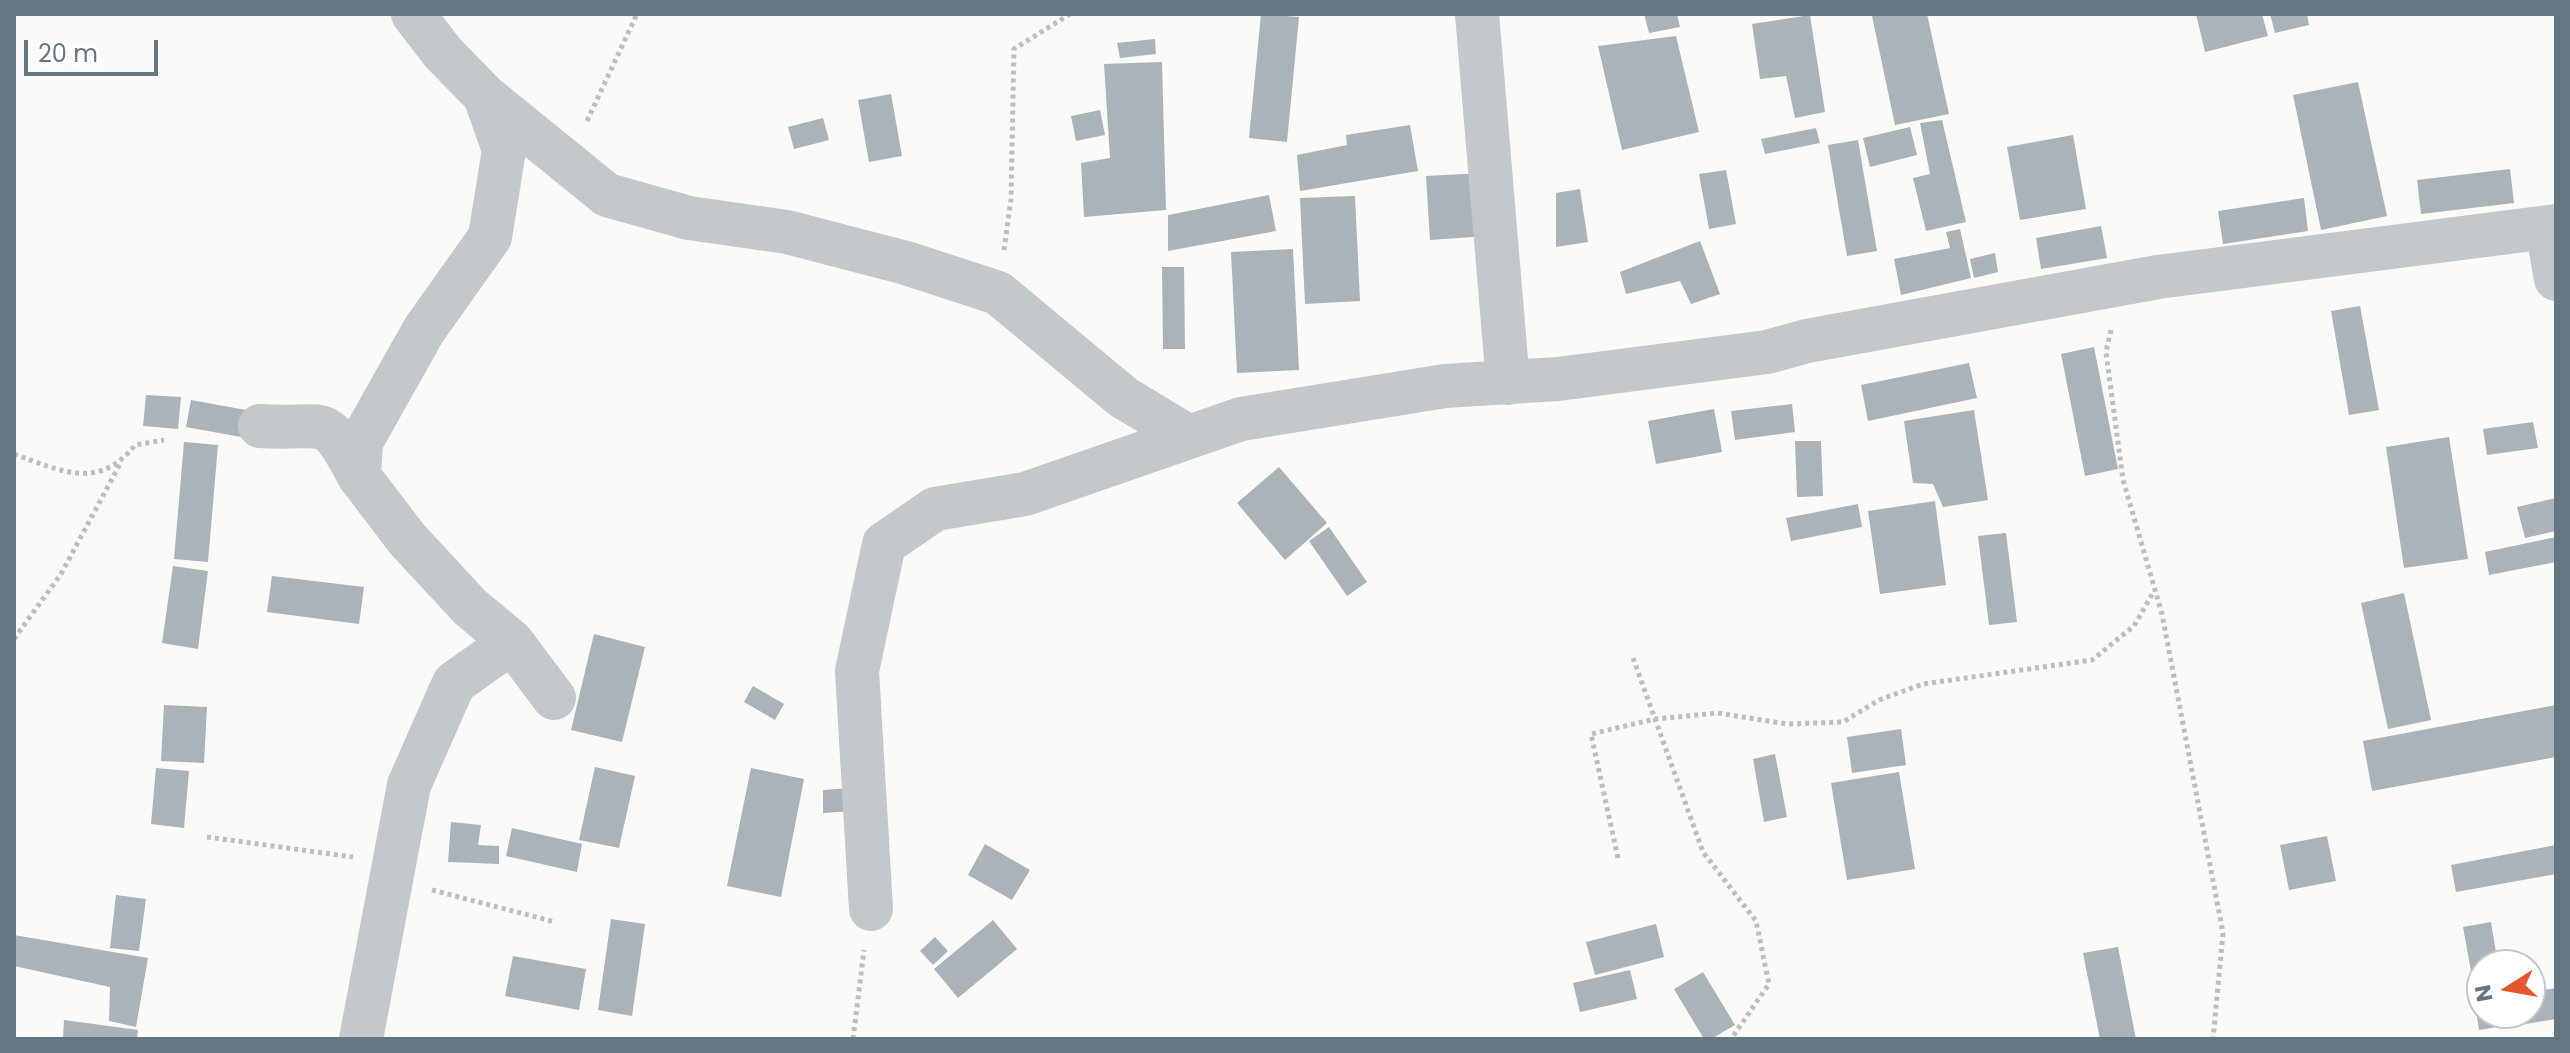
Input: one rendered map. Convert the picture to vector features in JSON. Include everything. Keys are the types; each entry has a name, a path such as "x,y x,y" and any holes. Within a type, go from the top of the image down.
{"street":[{"path":"413,14 443,53 485,96 607,195 689,218 787,232 906,263 998,293 1123,397 1189,437"},
{"path":"1477,14 1508,383"},
{"path":"359,476 361,442 390,389 424,330 490,237 504,150 485,96"},
{"path":"871,909 857,671 884,544 935,509 1025,494 1241,419 1445,386 1508,383 1767,352 1807,341 2123,283 2392,245 2552,227 2556,279"},
{"path":"260,426 318,424 390,389"},
{"path":"318,424 338,437 359,476 407,539 470,607 512,642 554,698"},
{"path":"361,1039 409,785 454,683 512,642"}],"path":[{"path":"565,160 605,88 637,14"},
{"path":"998,293 1011,199 1014,49 1070,14"},
{"path":"2123,283 2106,352 2123,480 2155,590 2223,933 2213,1039"},
{"path":"14,639 61,574 120,464 135,445 164,440"},
{"path":"14,454 75,475 120,464"},
{"path":"1618,858 1591,734 1655,719 1718,713 1787,724 1843,722 1879,700 1923,684 2092,660 2134,626 2155,590"},
{"path":"1633,658 1703,852 1756,921 1769,984 1731,1039"},
{"path":"853,1039 871,909"}],"building":[{"path":"1261,14 1299,17 1287,142 1249,138"},
{"path":"1644,14 1677,14 1680,27 1649,33"},
{"path":"1927,14 1949,114 1895,125 1872,16"},
{"path":"2196,14 2262,14 2268,36 2205,52"},
{"path":"2270,14 2307,14 2309,25 2275,33"},
{"path":"1810,15 1825,112 1795,118 1786,76 1760,79 1752,24"},
{"path":"1676,36 1699,132 1622,150 1598,46"},
{"path":"1155,39 1156,54 1120,58 1117,43"},
{"path":"1162,62 1166,210 1084,217 1081,163 1110,158 1104,64"},
{"path":"2358,82 2387,216 2321,230 2293,95"},
{"path":"891,94 902,156 869,162 858,100"},
{"path":"1100,110 1105,135 1076,141 1071,116"},
{"path":"823,118 829,140 794,149 788,127"},
{"path":"1942,120 1966,222 1926,231 1913,178 1930,174 1920,123"},
{"path":"1410,125 1418,171 1300,191 1297,155 1347,145 1346,135"},
{"path":"1910,127 1917,155 1870,167 1863,138"},
{"path":"1816,128 1820,143 1765,154 1761,139"},
{"path":"2073,135 2086,209 2020,220 2007,147"},
{"path":"1858,140 1877,251 1847,256 1828,145"},
{"path":"2510,169 2514,203 2421,214 2417,180"},
{"path":"1726,170 1736,224 1709,229 1699,174"},
{"path":"1483,173 1487,236 1430,240 1426,176"},
{"path":"1580,189 1588,242 1556,247 1556,193"},
{"path":"1269,195 1276,231 1168,251 1168,215"},
{"path":"1355,196 1360,301 1305,304 1300,198"},
{"path":"2304,198 2308,231 2223,244 2218,211"},
{"path":"2101,226 2107,258 2041,269 2036,238"},
{"path":"1960,229 1971,278 1901,295 1894,259 1950,248 1946,232"},
{"path":"1700,241 1720,294 1691,304 1680,281 1626,294 1620,272"},
{"path":"1293,249 1299,370 1237,373 1231,252"},
{"path":"1995,253 1998,272 1974,278 1970,259"},
{"path":"1162,267 1184,267 1185,349 1163,349"},
{"path":"2360,306 2379,410 2349,415 2331,311"},
{"path":"2094,347 2118,469 2085,476 2061,354"},
{"path":"1969,363 1977,398 1868,421 1861,385"},
{"path":"146,395 181,397 178,429 143,426"},
{"path":"191,400 246,410 241,437 186,427"},
{"path":"1792,404 1795,432 1735,440 1731,411"},
{"path":"1714,409 1722,452 1656,464 1648,421"},
{"path":"1974,410 1988,500 1943,507 1933,484 1913,483 1904,421"},
{"path":"2533,422 2538,448 2487,455 2483,429"},
{"path":"2449,437 2468,559 2404,568 2386,447"},
{"path":"1795,441 1821,441 1823,496 1797,497"},
{"path":"184,442 218,445 208,562 174,559"},
{"path":"1279,467 1327,523 1285,560 1237,503"},
{"path":"2556,498 2556,531 2525,538 2517,507"},
{"path":"1935,501 1946,585 1880,594 1868,511"},
{"path":"1858,504 1862,527 1791,541 1786,518"},
{"path":"1329,527 1367,582 1347,596 1309,541"},
{"path":"2006,533 2017,622 1989,625 1978,536"},
{"path":"2556,537 2556,562 2489,575 2485,552"},
{"path":"173,566 208,571 198,649 162,643"},
{"path":"272,576 364,587 359,624 267,612"},
{"path":"2404,593 2431,720 2388,729 2361,603"},
{"path":"594,634 645,647 622,742 571,730"},
{"path":"753,686 784,704 775,720 744,702"},
{"path":"164,705 207,707 204,763 161,761"},
{"path":"2556,705 2556,757 2372,791 2363,741"},
{"path":"1901,729 1906,765 1852,773 1847,737"},
{"path":"1775,754 1787,817 1764,822 1753,759"},
{"path":"595,767 635,776 619,848 579,840"},
{"path":"156,768 189,771 184,828 151,824"},
{"path":"751,768 804,779 781,897 727,886"},
{"path":"1899,772 1915,869 1847,880 1831,783"},
{"path":"852,788 854,811 823,813 823,790"},
{"path":"451,822 481,825 478,845 499,846 499,864 448,862"},
{"path":"512,828 582,844 577,872 506,856"},
{"path":"2327,836 2336,881 2289,890 2280,845"},
{"path":"985,844 1030,870 1012,900 968,875"},
{"path":"2556,845 2556,874 2456,892 2451,865"},
{"path":"116,895 146,899 139,951 110,948"},
{"path":"611,919 645,924 632,1016 598,1010"},
{"path":"993,920 1017,949 958,998 934,969"},
{"path":"2491,922 2495,949 2467,949 2463,927"},
{"path":"1656,924 1664,957 1595,975 1586,942"},
{"path":"14,935 148,958 136,1027 109,1021 110,987 14,966"},
{"path":"935,937 948,951 933,965 920,951"},
{"path":"2118,947 2136,1039 2100,1039 2083,953"},
{"path":"513,956 586,969 579,1010 505,996"},
{"path":"1630,970 1637,999 1580,1012 1573,983"},
{"path":"1703,972 1735,1025 1711,1039 1704,1039 1674,989"},
{"path":"2556,988 2556,1019 2546,1021 2546,990"},
{"path":"64,1020 138,1030 137,1039 63,1039"}]}
